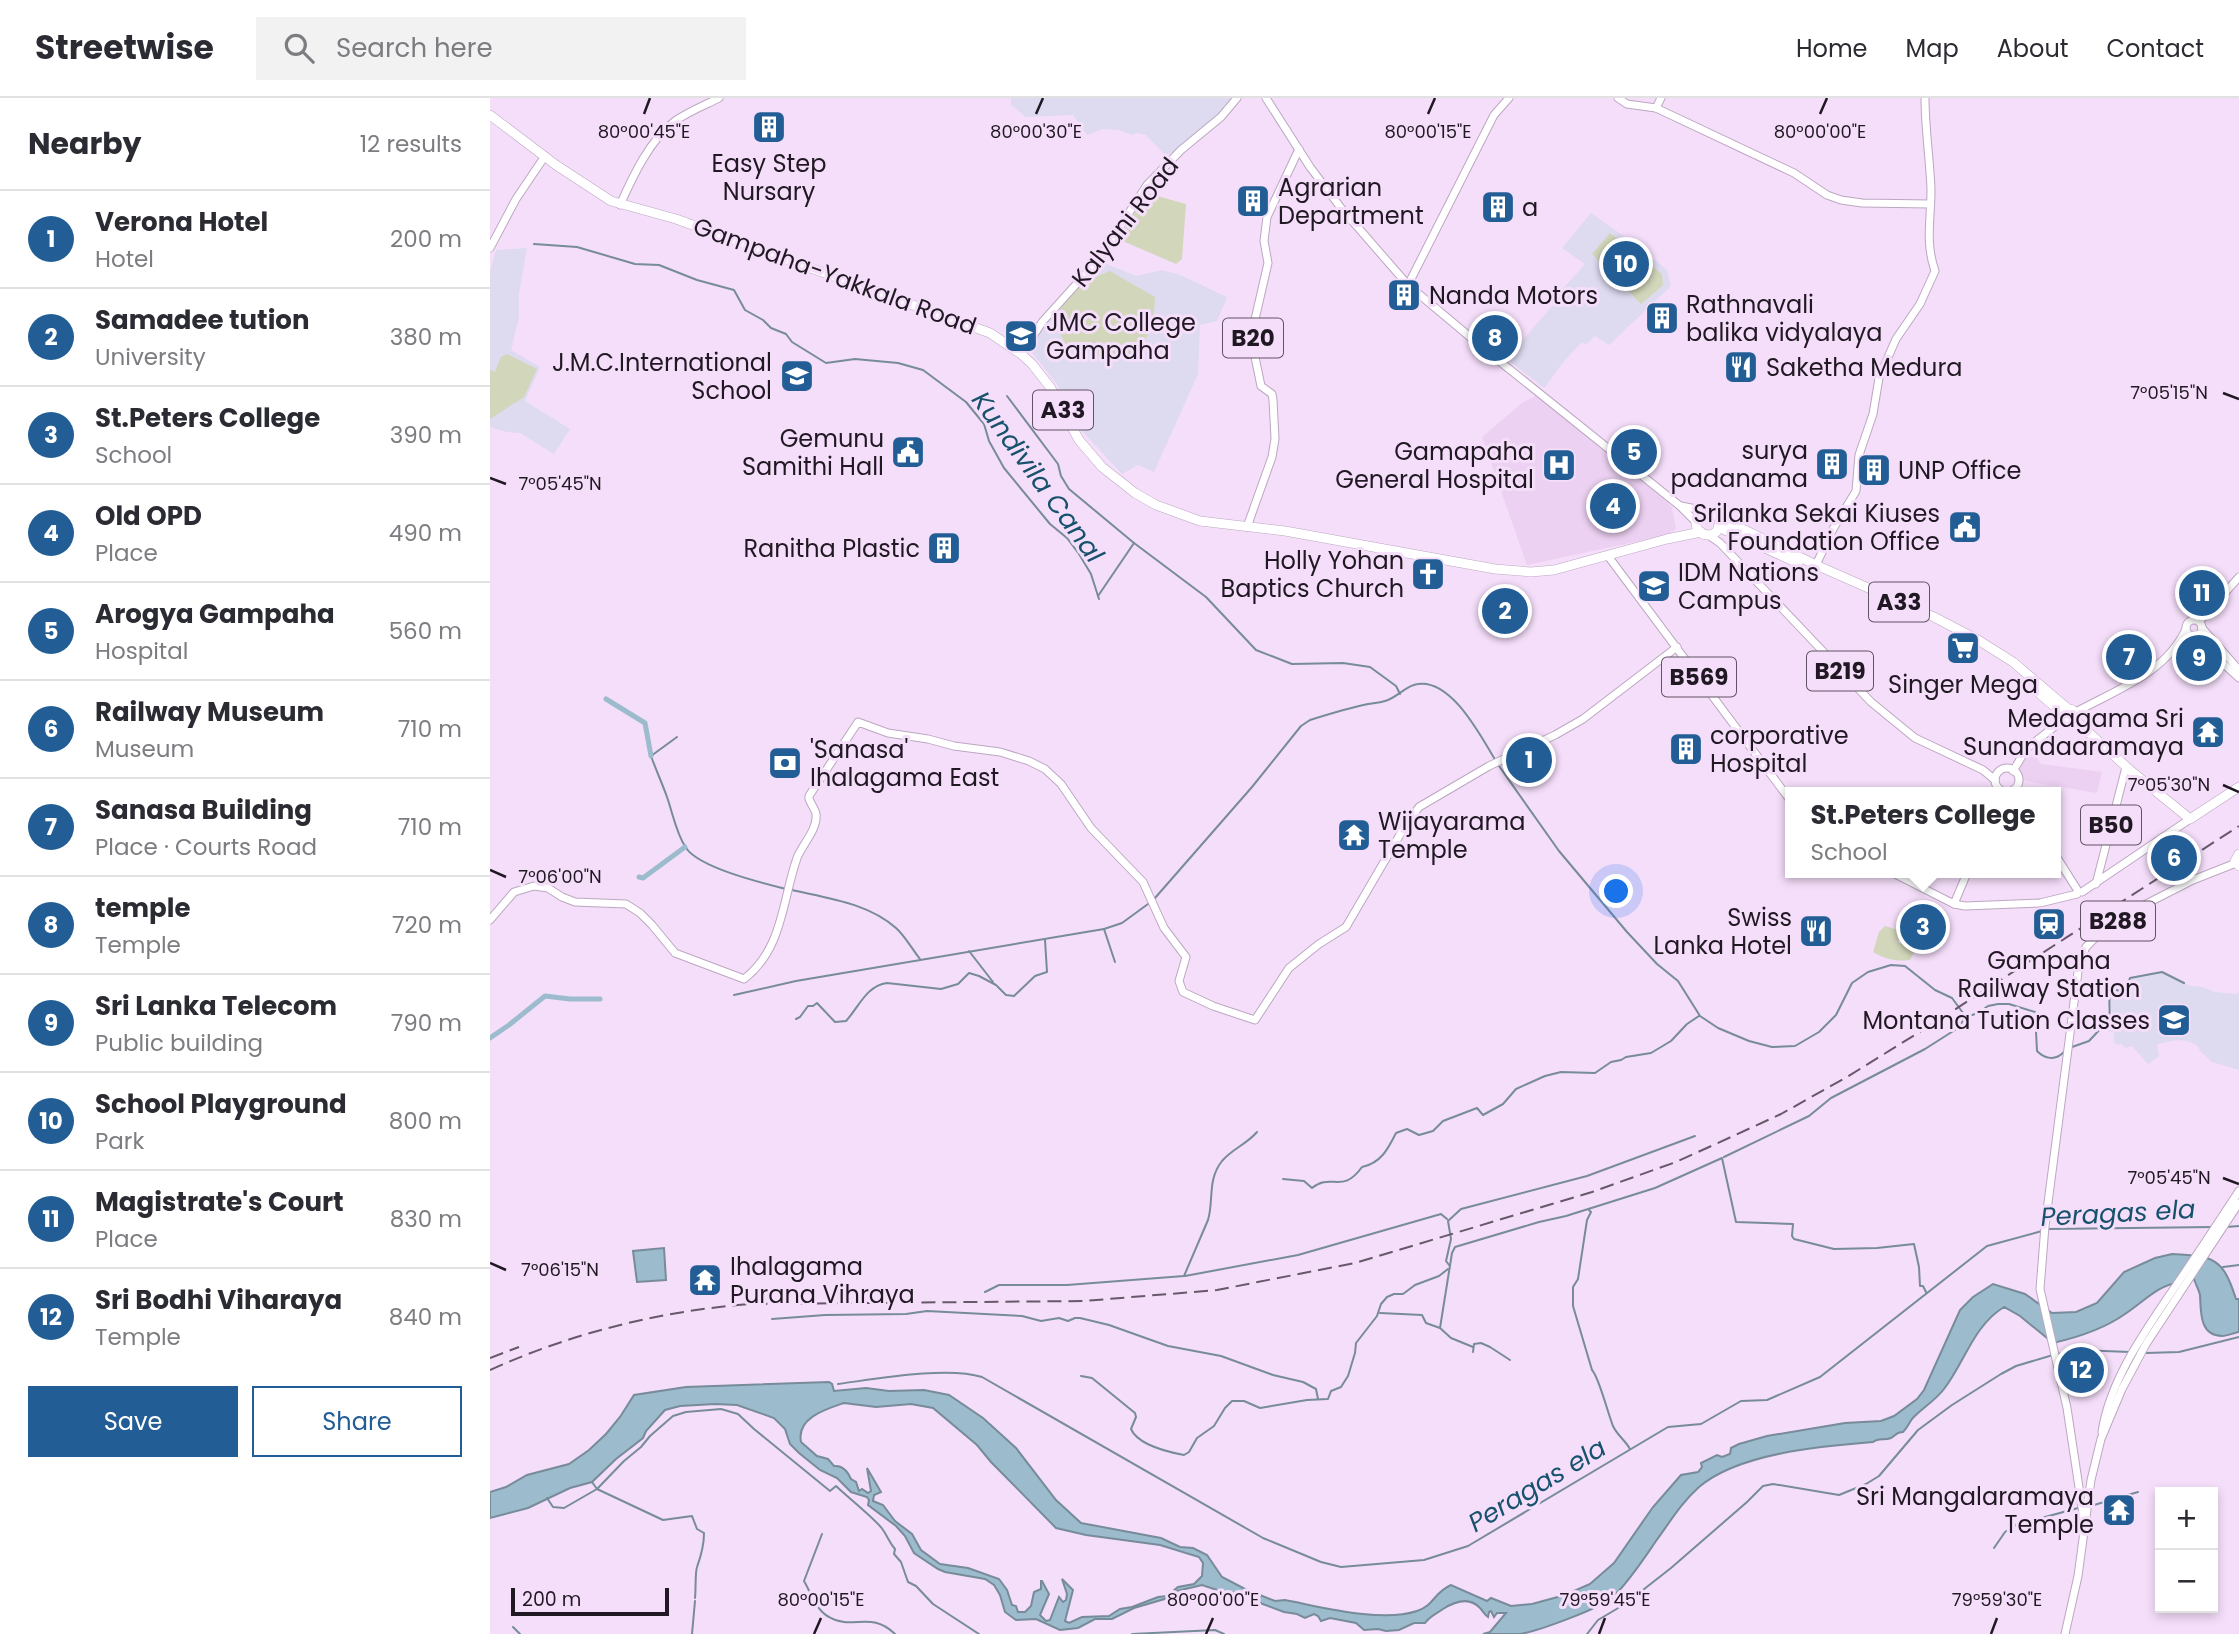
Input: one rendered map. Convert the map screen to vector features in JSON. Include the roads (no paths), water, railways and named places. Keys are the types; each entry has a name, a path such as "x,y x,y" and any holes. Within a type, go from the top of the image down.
{"highway":[{"name":"Gampaha-Yakkala Road","path":"490,115 586,186 620,205 676,219 990,333 1021,354 1050,387 1091,457 1126,486 1174,513 1200,521 1316,536 1495,569 1531,572 1554,570 1712,528"},
{"name":"Gampaha-Yakkala Road","path":"1667,539 1696,522 1698,516 1706,511"},
{"path":"1696,522 1712,528 1712,512 1706,511"},
{"name":"A33","path":"1712,528 1866,590 2006,657 2190,820"},
{"path":"2190,820 2239,787"}],"main road":[{"path":"620,205 643,160 674,121 719,98"},
{"name":"Kalyani Road","path":"1021,354 1048,315 1099,259 1147,185 1181,150 1221,117 1237,98"},
{"path":"1266,98 1340,208 1408,285 1680,506 1696,522"},
{"path":"1408,285 1494,115 1509,98"},
{"path":"1618,98 1627,104 1656,108 1794,173 1827,195 1841,200 1930,204"},
{"path":"1656,108 1661,98"},
{"path":"1815,568 1833,529 1856,491 1859,455 1873,414 1879,378 1896,339 1924,296 1935,271 1929,252 1930,204 1925,98"},
{"name":"B20","path":"1247,527 1272,457 1275,439 1272,394 1261,386 1252,328 1268,263 1264,241 1265,227 1270,207 1299,149"},
{"path":"490,248 516,199 545,156"},
{"path":"1680,506 1706,511"},
{"name":"B219","path":"1712,528 1720,543 1871,702 1915,737 1983,770 1996,780"},
{"name":"B569","path":"1608,556 1785,793"},
{"path":"2013,771 2027,748 2069,715 2146,675 2180,643 2198,635 2200,625 2239,577"},
{"path":"2180,643 2189,622 2194,620 2239,670"},
{"path":"2186,629 2188,634 2239,678"},
{"path":"490,920 513,892 534,886 548,888 575,902 626,904 652,925 675,953 744,979 762,962 781,921 798,856 816,817 809,796 858,722 888,733 1000,752 1045,769 1061,784 1091,828 1138,876 1164,929 1186,957 1179,981 1183,992 1213,1006 1255,1020 1289,968 1346,927 1419,807 1489,766 1583,719 1677,647"},
{"name":"B50","path":"2096,884 2126,766"},
{"path":"1997,787 1996,780 2000,771 2006,769 2018,776 2019,782 2016,787"},
{"name":"B219","path":"1983,770 2000,771"},
{"path":"1903,878 1954,904 1985,906 2040,903 2079,892 2096,884 2190,820"},
{"name":"B288","path":"2065,1634 2078,1576 2085,1527 2069,1417 2040,1289 2041,1257 2079,964 2089,942 2104,929 2193,880 2238,861"},
{"path":"2061,864 2079,892"},
{"path":"1954,904 1966,878"},
{"path":"2216,1232 2239,1191"},
{"path":"2085,1527 2094,1464 2113,1402 2143,1343 2216,1232 2239,1203"}],"water":[{"path":"664,1248 666,1280 637,1282 633,1251"},
{"path":"2172,1254 2198,1256 2221,1267 2236,1299 2239,1299 2239,1332 2222,1336 2209,1332 2203,1322 2200,1295 2194,1279 2163,1287 2100,1328 2053,1343 2020,1316 2004,1307 1984,1324 1944,1389 1912,1419 1903,1432 1873,1442 1782,1453 1736,1466 1716,1475 1699,1487 1676,1513 1631,1577 1614,1596 1597,1607 1520,1634 1483,1634 1490,1632 1506,1613 1497,1613 1494,1617 1491,1611 1488,1617 1476,1604 1466,1601 1447,1606 1425,1623 1414,1623 1399,1630 1364,1630 1356,1623 1330,1618 1321,1621 1314,1614 1305,1618 1260,1603 1240,1592 1226,1593 1202,1585 1177,1591 1168,1598 1134,1608 1112,1619 1095,1619 1078,1628 1060,1630 1036,1619 1016,1620 1005,1612 994,1585 985,1579 945,1572 914,1553 896,1526 868,1505 867,1497 851,1492 837,1478 820,1470 799,1453 790,1444 785,1429 774,1418 737,1405 680,1406 665,1410 643,1438 592,1482 570,1488 528,1508 490,1518 490,1492 506,1487 527,1475 569,1464 606,1434 634,1395 686,1387 829,1382 834,1391 866,1388 889,1391 924,1390 949,1395 983,1418 1016,1448 1056,1500 1081,1523 1161,1538 1180,1547 1193,1548 1207,1555 1222,1577 1275,1601 1285,1600 1369,1615 1403,1614 1423,1608 1451,1585 1487,1601 1491,1598 1511,1606 1532,1604 1565,1595 1590,1584 1614,1563 1653,1507 1681,1475 1698,1472 1702,1467 1701,1463 1717,1455 1722,1457 1730,1454 1731,1448 1739,1444 1767,1436 1845,1423 1881,1421 1894,1416 1917,1399 1924,1390 1960,1310 1973,1297 1993,1284 2025,1294 2052,1313 2076,1312 2097,1303 2124,1272 2155,1258","holes":["844,1403 876,1407 911,1404 933,1408 977,1445 1056,1528 1160,1545 1199,1557 1203,1563 1202,1576 1194,1584 1178,1587 1167,1596 1120,1609 1109,1616 1082,1617 1069,1623 1065,1621 1073,1590 1062,1579 1067,1594 1066,1600 1063,1602 1059,1597 1050,1620 1046,1621 1040,1615 1049,1594 1041,1581 1041,1589 1034,1592 1031,1606 1025,1612 1018,1612 999,1579 968,1568 940,1564 921,1550 912,1534 895,1521 883,1505 873,1501 874,1495 881,1492 867,1468 871,1491 868,1493 862,1489 859,1491 856,1482 845,1470 834,1466 828,1459 817,1456 801,1442 803,1427 821,1412"]}],"waterway":[{"name":"Kundivila Canal","path":"534,244 577,247 635,264 659,265 697,280 734,290 745,310 771,328 786,334 792,342 826,363 855,359 898,363 923,370 966,402 984,424 989,441 1004,468 1050,524 1067,538 1079,554 1091,574 1098,596"},
{"path":"1007,396 1058,464 1069,489 1134,543 1098,596 1099,599"},
{"path":"1134,543 1206,597 1256,650 1292,664 1343,663 1370,667 1396,686 1400,694"},
{"path":"1155,898 1252,787 1301,726 1310,720 1385,701 1414,685 1430,685 1454,700 1474,725 1496,761"},
{"path":"606,699 645,723 651,756"},
{"path":"677,737 651,756 686,848 717,868 786,889"},
{"path":"1499,766 1559,851 1627,932 1657,964 1678,981 1700,1016 1718,1028 1772,1047 1795,1046 1819,1032 1836,1015 1852,983 1868,972 1891,965 1905,966 1935,990 1952,998 1966,1017 1998,1004 2009,1004 2035,1012 2037,1051 2050,1058 2064,1052"},
{"path":"639,877 643,878 685,847"},
{"path":"792,890 847,903 873,913 899,931 920,959"},
{"path":"1104,929 1122,923 1148,904"},
{"path":"734,995 796,981 1104,929 1115,962"},
{"path":"997,986 1006,995 1014,996 1035,976 1047,972 1045,940"},
{"path":"969,951 993,982"},
{"path":"2072,1047 2089,1041 2103,1026 2108,1025 2111,989 2121,991 2130,978 2162,972 2184,983"},
{"path":"796,1019 808,1006 817,1003 835,1022 846,1021 868,993 887,983 941,989 958,984 969,973 996,985"},
{"path":"490,1038 545,996 600,999"},
{"path":"1283,1179 1304,1181 1312,1188 1325,1182 1348,1180 1362,1167 1379,1159 1396,1133 1407,1129 1419,1135 1433,1131 1443,1121 1477,1108 1483,1115 1503,1104 1516,1089 1545,1076 1561,1072 1595,1073 1611,1062 1651,1053 1671,1041 1699,1016"},
{"path":"1724,1157 1809,1116 1831,1098 1925,1049 1958,1028 1965,1018"},
{"path":"985,1292 999,1285 1067,1285 1184,1276 1208,1220 1217,1168 1226,1157 1257,1132"},
{"path":"1449,1265 1446,1261 1451,1239 1448,1221 1461,1209 1587,1176 1695,1136"},
{"path":"1440,1328 1455,1247 1655,1188 1722,1158 1736,1222 1793,1224 1794,1239 1834,1249 1914,1244 1920,1286 1923,1286 1926,1292"},
{"path":"1589,1210 1591,1212 1587,1220 1578,1279 1573,1287 1573,1306 1592,1370 1613,1426 1630,1449"},
{"path":"1185,1276 1298,1255 1441,1214 1447,1219"},
{"name":"Peragas ela","path":"2226,1227 2239,1226"},
{"name":"Peragas ela","path":"2048,1229 2214,1227"},
{"name":"Peragas ela","path":"838,1384 931,1373 982,1377 1263,1538 1321,1562 1341,1567 1424,1560 1468,1546 1668,1427 1701,1424 1741,1401 1767,1400 1820,1377 1987,1246 2042,1231"},
{"path":"2223,1267 2239,1265"},
{"path":"1081,1376 1092,1378 1135,1413 1131,1429 1140,1439 1154,1447 1184,1455 1189,1452 1197,1438 1214,1426 1232,1401 1244,1401 1260,1408 1328,1399 1331,1391 1341,1387 1348,1376 1356,1343 1377,1316 1387,1297 1403,1294 1448,1269"},
{"path":"772,1319 927,1311 1022,1316 1041,1321 1080,1318 1109,1325 1168,1346 1221,1356 1273,1375 1303,1382 1316,1389 1318,1399"},
{"path":"1380,1313 1422,1315 1426,1323 1473,1347"},
{"path":"2146,1353 2179,1352 2239,1337"},
{"path":"1473,1352 1474,1344 1481,1343 1510,1360"},
{"path":"2059,1354 2078,1350 2130,1352"},
{"path":"1587,1634 1598,1620 1625,1604 1671,1568 1763,1486 1773,1484 1839,1495 1866,1484 1879,1476 1918,1430 1952,1405 2016,1366 2053,1355"},
{"path":"547,1498 553,1507 564,1508 597,1489 673,1416 721,1409 738,1414 830,1491 836,1486 868,1515 880,1526 895,1549 894,1554 901,1562 908,1582 916,1586 933,1604 979,1634"},
{"path":"592,1482 597,1489 663,1520 692,1516 697,1529 704,1533 696,1569 695,1598"},
{"path":"2094,1505 2138,1492"},
{"path":"1994,1548 2005,1532 2016,1525 2078,1508"},
{"path":"822,1534 804,1581 817,1606 824,1614 838,1621 878,1623 895,1634"},
{"path":"692,1634 695,1601"},
{"path":"513,1627 520,1634"},
{"path":"1132,1634 1215,1630 1224,1634"}],"railway":[{"path":"490,1370 553,1345 617,1326 716,1307 750,1304 1084,1301 1217,1290 1355,1263 1592,1192 1676,1162 1781,1114 1847,1077 2239,826"},
{"path":"490,1358 519,1347"}],"place":[{"name":"Easy Step Nursary","path":"769,127"},
{"name":"Agrarian Department","path":"1253,201"},
{"name":"a","path":"1498,207"},
{"name":"School Playground","path":"1626,264"},
{"name":"Nanda Motors","path":"1404,295"},
{"name":"Rathnavali balika vidyalaya","path":"1662,318"},
{"name":"JMC College Gampaha","path":"1021,336"},
{"name":"temple","path":"1495,338"},
{"name":"Saketha Medura","path":"1741,367"},
{"name":"J.M.C.International School","path":"797,376"},
{"name":"Gemunu Samithi Hall","path":"908,452"},
{"name":"Arogya Gampaha","path":"1634,452"},
{"name":"surya padanama","path":"1832,464"},
{"name":"Gamapaha General Hospital","path":"1559,465"},
{"name":"UNP Office","path":"1874,470"},
{"name":"Old OPD","path":"1613,506"},
{"name":"Srilanka Sekai Kiuses Foundation Office","path":"1965,527"},
{"name":"Ranitha Plastic","path":"944,548"},
{"name":"Holly Yohan Baptics Church","path":"1428,574"},
{"name":"IDM Nations Campus","path":"1654,586"},
{"name":"Magistrate's Court","path":"2202,593"},
{"name":"Samadee tution","path":"1505,611"},
{"name":"Singer Mega","path":"1963,648"},
{"name":"Sanasa Building","path":"2129,657"},
{"name":"Sri Lanka Telecom","path":"2199,658"},
{"name":"Medagama Sri Sunandaaramaya","path":"2208,732"},
{"name":"corporative Hospital","path":"1686,749"},
{"name":"Verona Hotel","path":"1529,760"},
{"name":"'Sanasa' Ihalagama East","path":"785,763"},
{"name":"Wijayarama Temple","path":"1354,835"},
{"name":"Railway Museum","path":"2174,858"},
{"name":"Gampaha Railway Station","path":"2049,924"},
{"name":"St.Peters College","path":"1923,927"},
{"name":"Swiss Lanka Hotel","path":"1816,931"},
{"name":"Montana Tution Classes","path":"2174,1020"},
{"name":"Ihalagama Purana Vihraya","path":"705,1280"},
{"name":"Sri Bodhi Viharaya","path":"2081,1370"},
{"name":"Sri Mangalaramaya Temple","path":"2119,1510"}]}
